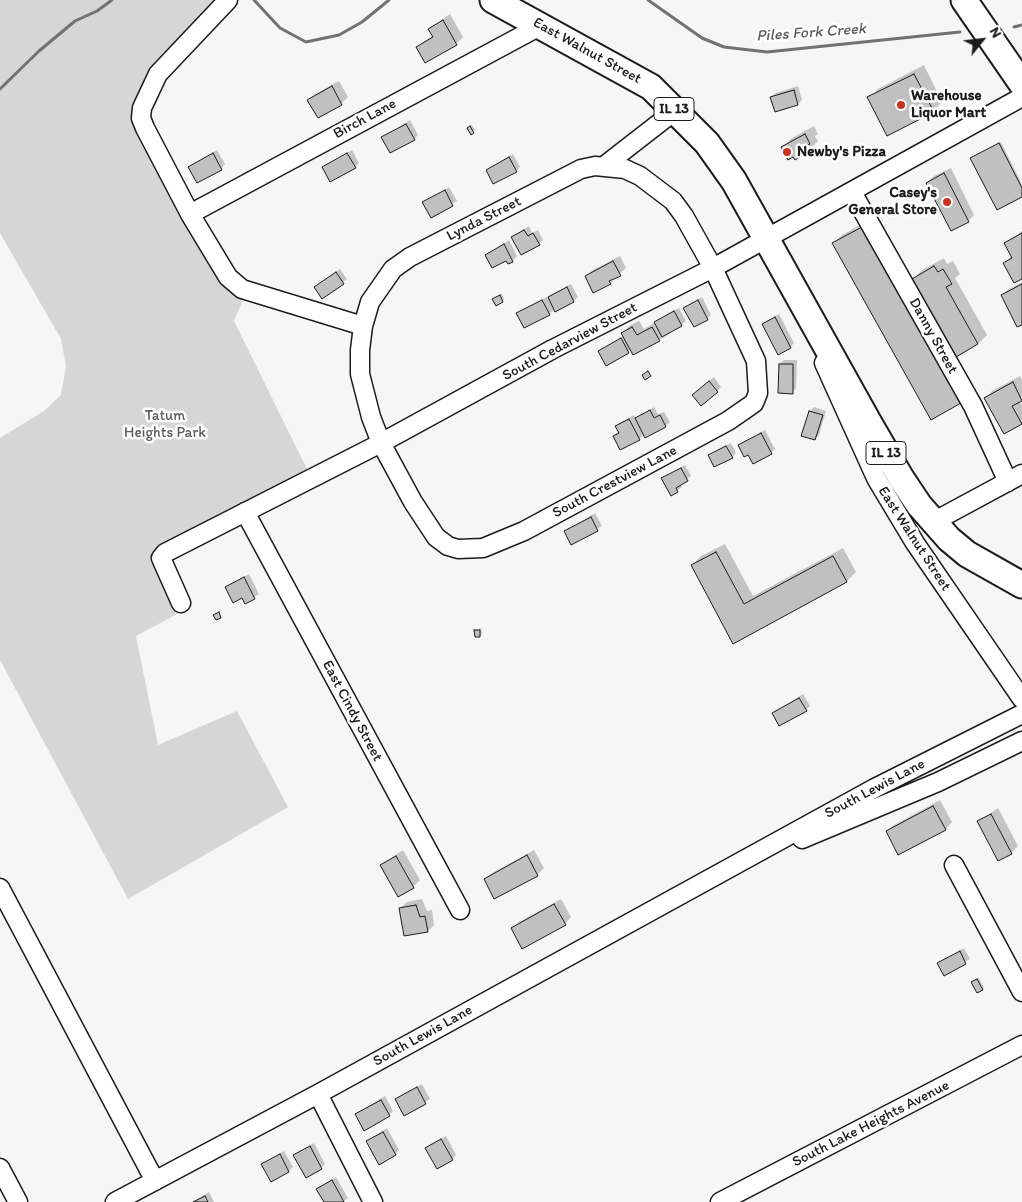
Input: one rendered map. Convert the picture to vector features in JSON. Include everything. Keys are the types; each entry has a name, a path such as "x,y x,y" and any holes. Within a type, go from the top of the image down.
{"highway":[{"name":"East Walnut Street","path":"493,0 651,87 676,110 718,157 766,237 901,478 933,522 967,554 1022,585"},
{"path":"966,4 1016,75"}],"street":[{"path":"228,0 158,74 142,108 141,118 145,128 190,214 228,277 242,289 363,326"},
{"name":"Birch Lane","path":"190,214 540,26"},
{"name":"South Cedarview Street","path":"182,603 161,558 165,553 381,443 553,349 713,268 1022,97"},
{"path":"604,166 676,110"},
{"name":"Lynda Street","path":"381,443 371,417 360,374 363,326 370,302 380,284 393,269 410,257 581,169 604,166 625,169 640,176 673,201 684,216 713,268"},
{"name":"Danny Street","path":"852,192 973,406 994,448 1015,478"},
{"name":"South Crestview Lane","path":"381,443 413,502 436,537 448,546 458,549 483,548 524,531 720,426 754,404 758,393 756,361 713,268"},
{"name":"East Walnut Street","path":"792,284 854,431 876,478 915,543 1022,699"},
{"path":"933,522 1015,478"},
{"name":"East Cindy Street","path":"245,512 460,910"},
{"name":"South Lewis Lane","path":"115,1202 318,1094 875,788 1022,714"},
{"name":"South Lewis Lane","path":"730,868 892,803 1022,741"},
{"path":"954,865 1022,992"},
{"path":"0,888 155,1181"},
{"name":"South Lake Heights Avenue","path":"720,1202 1022,1045"},
{"path":"318,1094 373,1202"},
{"path":"0,1168 18,1202"}],"green space":[{"name":"Tatum Heights Park","path":"0,0 219,0 136,103 244,297 234,321 309,473 160,548 151,558 179,613 136,636 158,745 237,711 288,807 128,899 0,660 0,438 44,411 61,395 66,366 61,339 0,233"}],"building":[{"path":"443,20 457,45 425,63 416,47 433,37 428,29"},
{"name":"Warehouse Liquor Mart","path":"914,74 934,112 887,136 867,97"},
{"path":"332,86 342,105 318,118 307,100"},
{"path":"794,90 798,105 775,112 770,97"},
{"path":"406,124 415,140 390,153 381,137"},
{"path":"470,126 474,133 471,135 467,128"},
{"path":"805,134 810,144 807,145 810,151 795,160 793,157 788,160 781,147"},
{"name":"Casey's General Store","path":"999,143 1022,188 1022,197 997,210 970,158"},
{"path":"213,153 222,170 197,183 188,167"},
{"path":"347,153 356,168 330,182 322,167"},
{"path":"509,157 517,172 493,184 486,170"},
{"name":"Casey's General Store","path":"944,173 969,222 951,231 926,183"},
{"path":"445,190 453,206 431,218 422,202"},
{"path":"862,227 961,403 931,420 832,243"},
{"path":"524,230 528,236 533,233 540,245 521,255 511,237"},
{"path":"1022,233 1022,279 1014,283 1003,263 1012,258 1004,243"},
{"path":"504,244 513,262 508,264 506,261 492,268 485,255"},
{"path":"613,261 621,276 609,281 611,284 593,293 585,276"},
{"path":"934,266 938,272 943,269 952,284 946,287 978,344 956,357 912,279"},
{"path":"336,272 344,284 322,299 314,287"},
{"path":"1022,284 1022,325 1017,327 1001,295"},
{"path":"567,287 574,302 555,312 548,297"},
{"path":"500,295 503,302 496,306 492,299"},
{"path":"542,300 550,315 524,328 516,313"},
{"path":"698,300 708,320 694,327 683,308"},
{"path":"674,311 682,326 662,337 654,322"},
{"path":"775,317 791,348 778,355 762,324"},
{"path":"632,327 637,335 652,327 660,341 633,355 621,333"},
{"path":"621,338 629,353 606,366 598,351"},
{"path":"779,364 793,364 793,394 778,393"},
{"path":"648,371 651,376 645,380 642,375"},
{"path":"709,381 718,392 701,406 692,395"},
{"path":"1013,382 1022,401 1012,406 1022,424 1004,434 984,398"},
{"path":"650,410 654,418 660,415 666,427 645,438 635,418"},
{"path":"809,411 823,415 815,440 801,436"},
{"path":"629,419 640,440 620,450 613,436 619,433 615,426"},
{"path":"761,433 772,454 753,464 748,455 744,457 738,445"},
{"path":"726,446 733,458 714,467 708,455"},
{"path":"681,468 688,481 676,488 678,492 671,496 661,478"},
{"path":"591,517 598,531 571,545 564,531"},
{"path":"716,552 744,604 833,556 847,582 733,644 691,565"},
{"path":"244,577 255,599 245,604 242,598 233,603 225,587"},
{"path":"219,612 221,618 216,620 213,615"},
{"path":"474,630 480,630 480,637 475,637"},
{"path":"799,698 807,711 779,726 772,713"},
{"path":"933,806 946,830 898,855 886,831"},
{"path":"991,814 1012,854 998,861 977,821"},
{"path":"527,855 538,876 494,899 484,879"},
{"path":"396,856 414,888 398,897 380,865"},
{"path":"554,904 566,925 522,949 511,928"},
{"path":"416,905 420,917 425,916 428,932 404,936 399,908"},
{"path":"960,951 966,964 944,976 937,963"},
{"path":"977,979 983,990 977,993 971,982"},
{"path":"417,1087 426,1104 404,1116 395,1099"},
{"path":"381,1100 390,1116 364,1131 355,1114"},
{"path":"383,1132 396,1155 379,1165 366,1141"},
{"path":"441,1139 453,1160 437,1169 425,1148"},
{"path":"310,1146 322,1169 306,1178 293,1155"},
{"path":"280,1154 289,1172 271,1182 261,1164"},
{"path":"332,1180 344,1202 324,1202 316,1189"},
{"path":"205,1196 208,1202 193,1202"}],"waterway":[{"name":"Piles Fork Creek","path":"0,89 39,51 75,21 97,11 112,0"},
{"name":"Piles Fork Creek","path":"254,0 280,28 306,42 339,35 362,22 389,0"},
{"name":"Piles Fork Creek","path":"648,0 702,38 724,47 767,52 960,32"},
{"name":"Piles Fork Creek","path":"1014,27 1022,25"}],"place":[{"name":"Warehouse Liquor Mart","path":"901,105"},
{"name":"Newby's Pizza","path":"787,152"},
{"name":"Casey's General Store","path":"947,202"}]}
